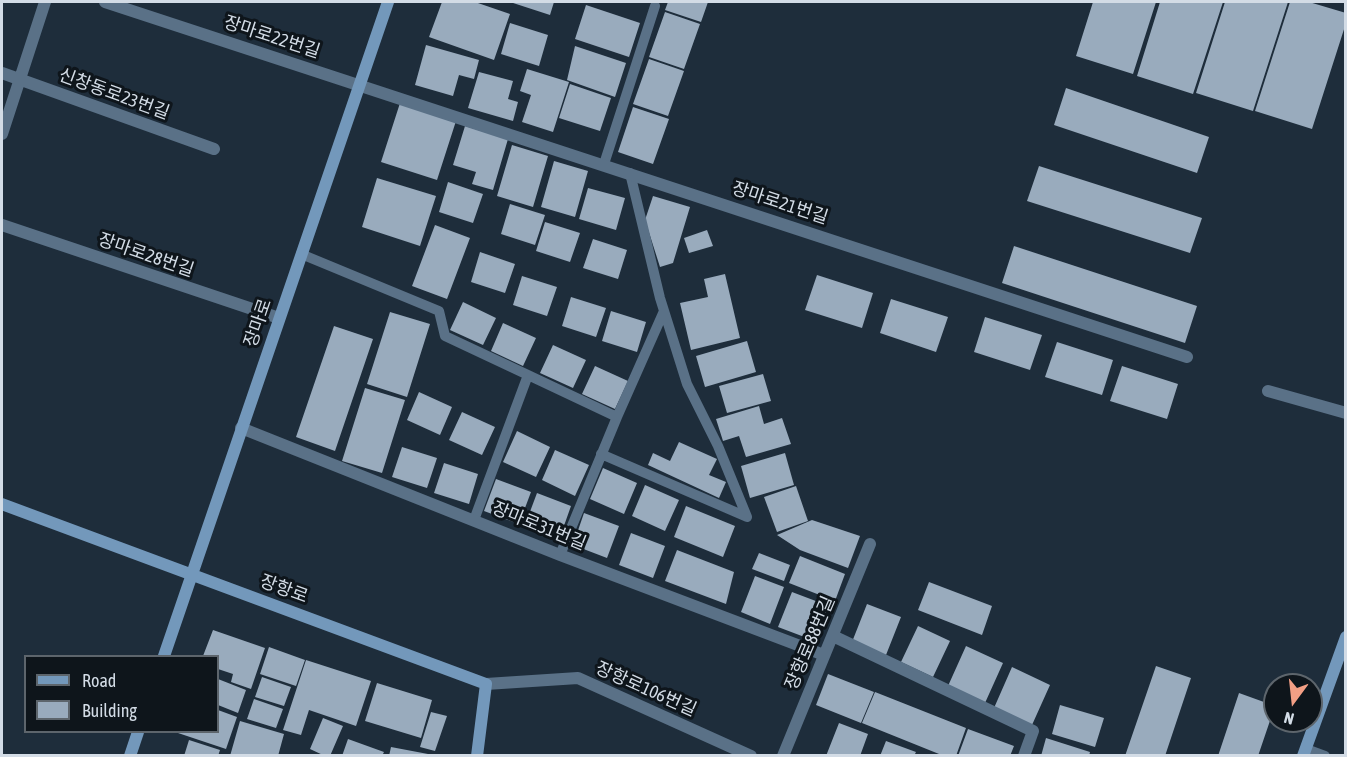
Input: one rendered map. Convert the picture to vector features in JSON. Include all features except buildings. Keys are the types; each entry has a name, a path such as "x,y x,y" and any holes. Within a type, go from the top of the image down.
{"main road":[{"name":"장마로","path":"165,655 388,2"},
{"name":"장항로","path":"2,504 486,684"},
{"path":"1305,752 1346,637"},
{"path":"477,756 486,684"},
{"path":"130,756 138,733"}],"street":[{"path":"2,129 45,2"},
{"name":"장마로22번길","path":"105,2 361,84"},
{"name":"신창동로23번길","path":"2,73 214,149"},
{"name":"장마로21번길","path":"361,84 1187,357"},
{"name":"장마로28번길","path":"2,225 279,318"},
{"path":"1268,391 1346,413"},
{"name":"장마로31번길","path":"241,428 560,555 824,655"},
{"name":"장항로88번길","path":"783,756 870,544"},
{"path":"833,636 1033,731 1024,756"},
{"name":"장항로106번길","path":"486,684 578,678 751,756"}],"lane":[{"path":"604,164 655,6"},
{"path":"601,454 747,517 718,446 687,384 664,311 630,173"},
{"path":"301,254 439,311 445,336 617,417"},
{"path":"560,555 601,454 664,311"},
{"path":"474,520 528,375"},
{"path":"1305,752 1325,756"}]}
